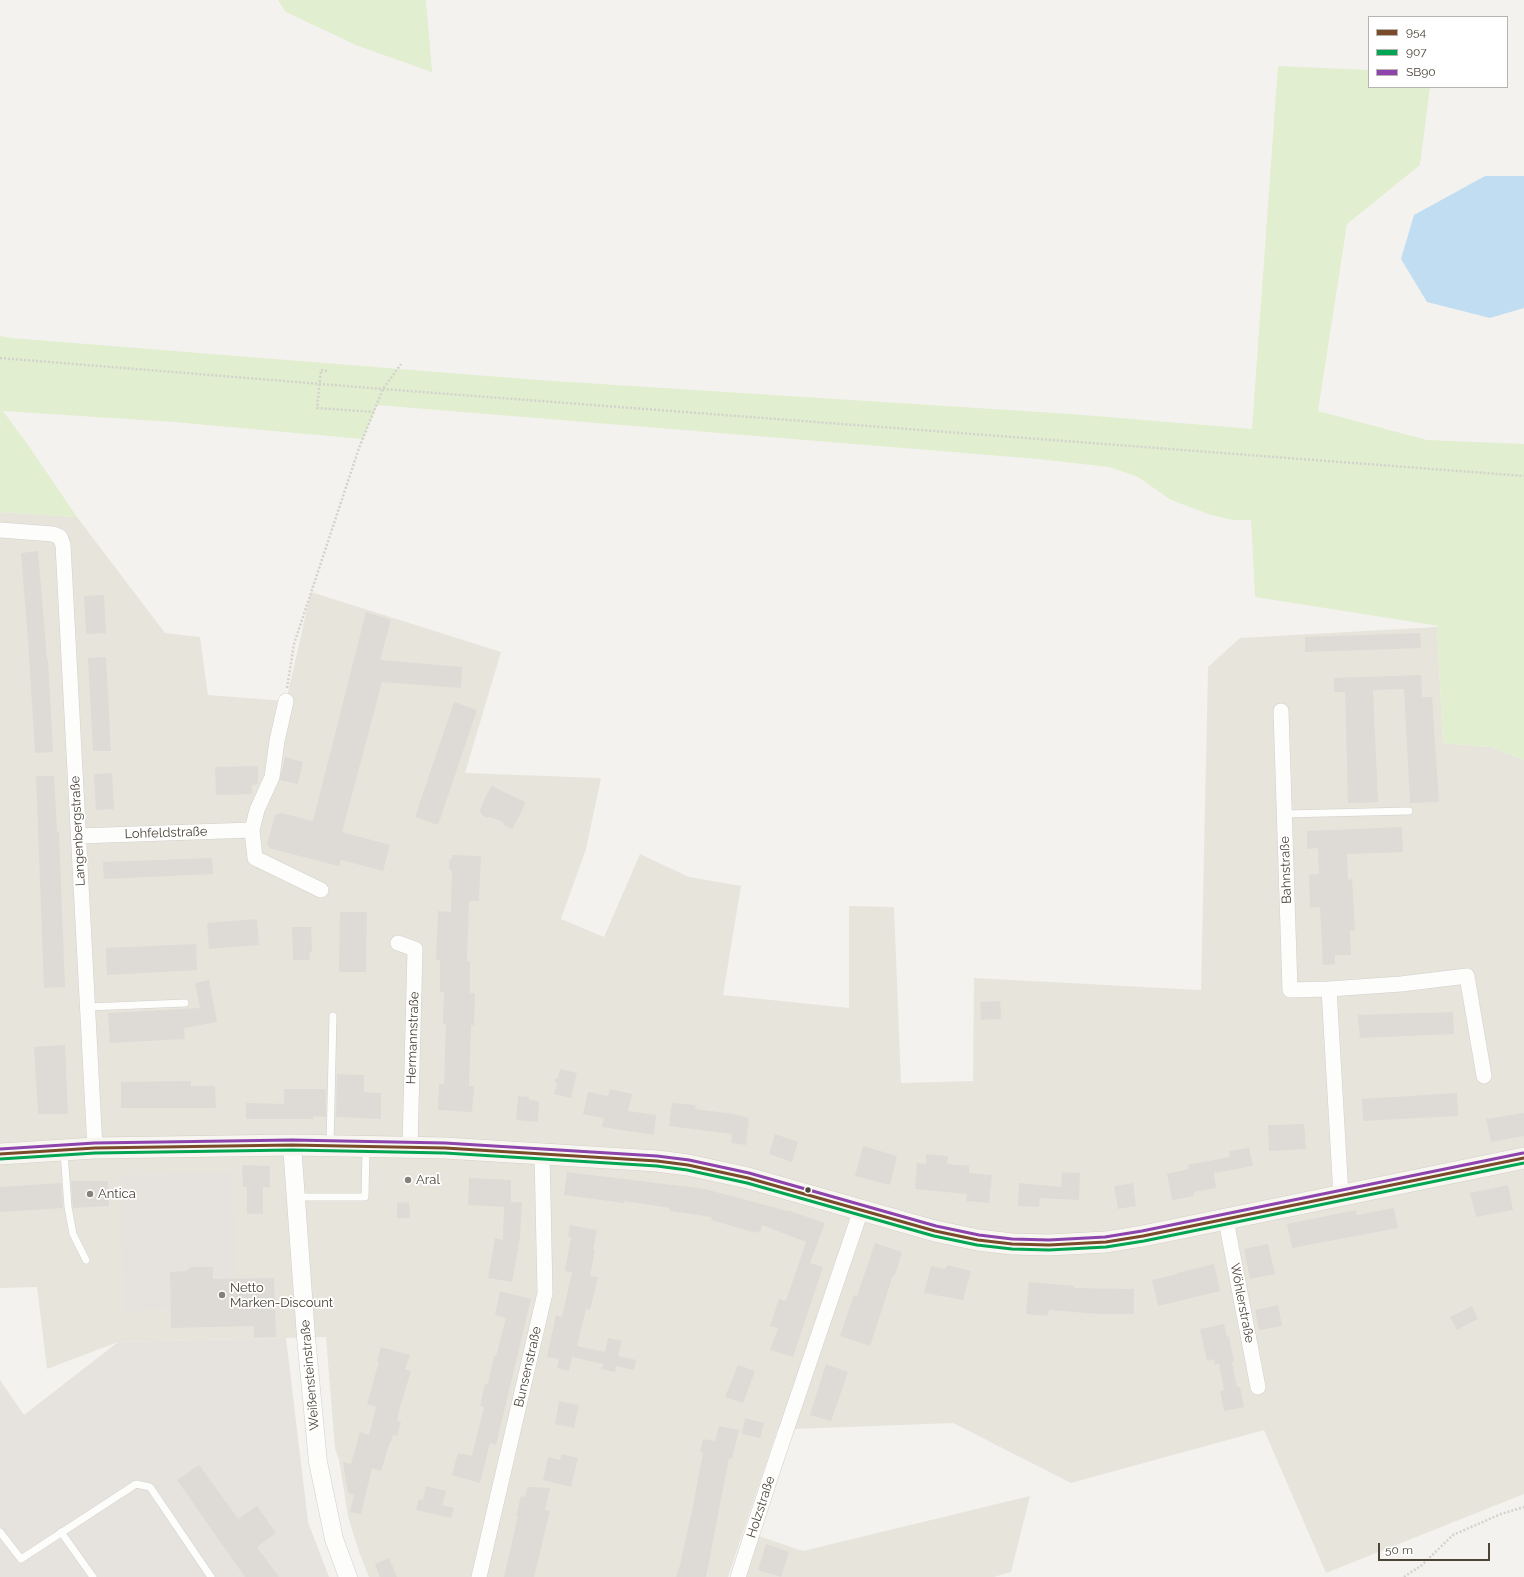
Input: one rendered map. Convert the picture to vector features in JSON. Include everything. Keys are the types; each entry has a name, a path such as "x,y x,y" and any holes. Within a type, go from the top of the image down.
{"main road":[{"path":"0,1154 95,1148 330,1145 410,1147 657,1161 688,1165 778,1185 935,1231 978,1240 1031,1245 1106,1242 1226,1220 1524,1158"}],"street":[{"name":"Langenbergstraße","path":"0,530 57,535 60,537 63,545 95,1148"},
{"path":"286,701 276,741 272,777 257,810 252,830 255,858 321,890"},
{"name":"Bahnstraße","path":"1281,711 1290,990 1401,984 1467,976 1484,1076"},
{"name":"Lohfeldstraße","path":"79,836 252,830"},
{"name":"Hermannstraße","path":"398,943 415,949 410,1147"},
{"path":"1329,989 1341,1196"},
{"name":"Weißensteinstraße","path":"292,1145 295,1197 318,1462 334,1539 348,1577"},
{"name":"Bunsenstraße","path":"479,1577 545,1293 542,1154"},
{"name":"Holzstraße","path":"738,1577 861,1210"},
{"name":"Wöhlerstraße","path":"1226,1220 1258,1387"}],"lane":[{"path":"1284,814 1409,811"},
{"path":"88,1007 185,1003"},
{"path":"330,1145 333,1016"},
{"path":"295,1197 365,1197 366,1146"},
{"path":"64,1150 68,1207 73,1234 86,1260"},
{"path":"0,1532 21,1559 136,1484 150,1487 211,1577"},
{"path":"61,1532 93,1577"}],"path":[{"path":"0,358 383,389 1524,476"},
{"path":"286,701 294,644 359,448 383,389 401,364"},
{"path":"328,371 320,370 317,408 374,412"},
{"path":"1404,1577 1422,1565 1453,1535 1501,1514 1524,1507"}],"shaded area":[{"path":"0,512 77,517 165,633 200,637 208,695 286,701 311,592 501,652 465,773 601,778 586,849 561,919 604,937 640,854 689,877 741,886 723,995 849,1008 849,906 894,907 901,1083 973,1081 974,978 1201,990 1208,667 1240,638 1437,627 1443,743 1491,747 1524,760 1524,1494 1326,1573 1264,1430 1071,1483 953,1423 796,1429 778,1428 728,1577 369,1577 359,1552 348,1516 339,1460 335,1449 326,1337 118,1342 47,1369 37,1287 0,1288"},
{"path":"233,1173 235,1279 213,1279 213,1267 190,1267 186,1271 170,1272 171,1309 124,1311 119,1175"},
{"path":"286,1338 308,1522 329,1577 0,1577 0,1380 24,1415 118,1342"},
{"path":"77,1383 117,1441 0,1520 0,1384 23,1417"},
{"path":"1030,1496 1011,1572 994,1577 746,1577 759,1536 803,1551"}],"green space":[{"path":"278,0 426,0 432,72 358,46 286,12"},
{"path":"1278,66 1368,70 1368,88 1430,88 1420,165 1347,224 1318,411 1427,440 1524,444 1524,760 1491,747 1443,743 1437,627 1439,626 1255,597 1251,520 1233,520 1211,515 1171,500 1138,477 1109,467 1038,459 377,405 363,439 174,422 3,411 77,517 0,512 0,336 538,380 1071,414 1252,429"}],"water":[{"path":"1485,176 1524,176 1524,308 1490,318 1427,302 1401,259 1414,215"}],"building":[{"path":"38,551 48,659 53,752 35,753 21,553"},
{"path":"104,595 106,633 86,634 84,596"},
{"path":"366,612 391,620 380,660 462,667 461,688 382,682 342,832 390,845 383,871 341,860 339,866 272,849 267,845 275,815 281,813 313,821"},
{"path":"1420,633 1421,648 1305,652 1305,637"},
{"path":"106,657 111,751 93,751 88,658"},
{"path":"1421,675 1422,697 1432,697 1439,802 1410,803 1404,689 1373,690 1378,802 1348,803 1345,692 1334,692 1334,678"},
{"path":"454,702 477,710 438,825 415,817"},
{"path":"285,757 303,762 298,784 280,780"},
{"path":"258,766 258,784 252,785 252,794 216,795 215,767"},
{"path":"112,773 114,809 96,810 94,774"},
{"path":"36,776 54,776 57,832 59,832 65,987 44,988"},
{"path":"492,786 525,802 522,811 512,829 504,825 503,822 490,817 487,818 482,815 480,810"},
{"path":"1402,827 1403,852 1347,854 1348,880 1352,879 1355,931 1350,931 1351,955 1335,955 1335,964 1323,965 1320,907 1310,908 1309,875 1319,874 1318,848 1307,849 1307,831"},
{"path":"452,855 481,856 479,901 469,901 467,961 470,962 470,993 475,993 474,1025 471,1025 469,1086 474,1086 472,1112 438,1110 439,1084 444,1084 446,1024 443,1024 444,992 440,992 440,960 436,960 438,911 451,912 452,871 449,869 449,860 452,858"},
{"path":"212,858 213,874 104,879 103,862"},
{"path":"340,912 367,912 366,972 339,972"},
{"path":"257,919 259,945 209,949 207,923"},
{"path":"292,927 311,927 312,952 309,952 310,960 293,960"},
{"path":"196,944 197,970 107,975 106,948"},
{"path":"209,980 217,1022 184,1028 185,1039 110,1043 108,1013 200,1008 195,983"},
{"path":"1000,1001 1001,1019 981,1020 980,1002"},
{"path":"1453,1012 1454,1034 1360,1038 1358,1015"},
{"path":"65,1045 68,1114 38,1114 34,1047"},
{"path":"560,1069 577,1073 571,1098 554,1094 557,1084 554,1080 558,1078"},
{"path":"337,1074 364,1075 364,1092 381,1093 381,1119 336,1117"},
{"path":"191,1081 191,1086 215,1086 216,1108 121,1108 121,1082"},
{"path":"284,1089 326,1089 326,1117 313,1116 313,1119 246,1119 246,1103 284,1104"},
{"path":"610,1089 632,1094 628,1111 656,1115 654,1135 602,1127 604,1118 583,1114 588,1092 608,1096"},
{"path":"1457,1093 1458,1116 1363,1121 1362,1099"},
{"path":"518,1096 529,1097 529,1100 539,1101 538,1122 516,1120"},
{"path":"672,1103 696,1105 695,1109 734,1114 749,1118 746,1145 731,1143 732,1134 669,1126"},
{"path":"1524,1113 1524,1136 1491,1142 1486,1119"},
{"path":"1304,1124 1306,1149 1269,1151 1268,1125"},
{"path":"775,1134 798,1142 792,1162 769,1154"},
{"path":"863,1146 897,1156 890,1185 855,1176"},
{"path":"1249,1148 1253,1166 1214,1173 1216,1188 1194,1192 1194,1196 1172,1200 1167,1174 1189,1169 1188,1165 1230,1157 1229,1151"},
{"path":"926,1154 948,1156 947,1164 969,1166 969,1173 992,1175 989,1203 966,1201 967,1194 915,1189 917,1163 926,1164"},
{"path":"242,1165 270,1166 270,1187 263,1187 263,1214 247,1214 247,1187 243,1187"},
{"path":"567,1172 705,1189 787,1210 825,1223 810,1263 823,1267 793,1357 770,1350 778,1328 770,1326 779,1299 786,1301 806,1242 762,1225 760,1232 756,1231 756,1233 711,1220 712,1217 670,1211 670,1208 624,1201 624,1203 564,1195"},
{"path":"1062,1172 1080,1173 1079,1200 1040,1198 1039,1207 1018,1206 1019,1183 1061,1187"},
{"path":"469,1178 511,1180 511,1202 522,1202 520,1237 512,1282 488,1278 495,1238 503,1240 504,1207 468,1205"},
{"name":"Antica","path":"71,1181 108,1181 109,1206 73,1208"},
{"path":"61,1183 63,1208 0,1212 0,1187"},
{"path":"1133,1183 1136,1206 1118,1209 1114,1186"},
{"path":"1508,1185 1513,1210 1476,1217 1470,1193"},
{"path":"409,1202 410,1218 397,1218 397,1203"},
{"path":"1394,1208 1398,1228 1292,1248 1287,1224 1356,1210 1357,1215"},
{"path":"570,1225 597,1230 590,1276 598,1277 590,1310 586,1309 577,1346 605,1352 608,1338 622,1341 618,1356 636,1360 634,1370 616,1366 615,1372 601,1369 603,1364 572,1357 569,1371 557,1368 559,1359 547,1357 556,1315 562,1317 572,1272 565,1271 571,1237 568,1237"},
{"path":"875,1243 902,1252 870,1346 840,1336 854,1295 857,1296"},
{"path":"1268,1244 1275,1274 1250,1279 1244,1249"},
{"path":"1214,1264 1220,1291 1158,1306 1152,1280"},
{"path":"947,1265 971,1271 963,1300 924,1293 931,1266 945,1269"},
{"name":"Netto Marken-Discount","path":"190,1267 213,1267 213,1279 274,1278 276,1337 254,1338 254,1326 171,1328 170,1272 186,1271"},
{"path":"1029,1282 1074,1286 1074,1288 1134,1289 1134,1314 1098,1314 1049,1310 1048,1316 1026,1314"},
{"path":"500,1291 531,1299 496,1445 490,1443 480,1483 452,1475 458,1453 472,1456 484,1407 480,1406 485,1383 488,1384 494,1356 496,1356 506,1318 495,1315"},
{"path":"1278,1305 1282,1326 1259,1330 1255,1310"},
{"path":"1472,1306 1478,1319 1457,1330 1450,1317"},
{"path":"1224,1324 1227,1337 1229,1336 1237,1387 1240,1387 1244,1407 1224,1411 1220,1391 1224,1390 1219,1364 1215,1365 1214,1359 1207,1361 1200,1329"},
{"path":"381,1347 410,1355 405,1369 411,1371 398,1414 397,1421 401,1422 397,1436 393,1435 381,1471 372,1468 361,1514 350,1512 354,1495 348,1493 343,1462 351,1464 360,1432 369,1435 376,1407 367,1404 379,1362 377,1361"},
{"path":"826,1364 848,1372 831,1421 810,1415"},
{"path":"738,1365 755,1371 743,1403 725,1397"},
{"path":"559,1401 579,1405 574,1428 555,1424"},
{"path":"745,1418 764,1423 760,1438 742,1434"},
{"path":"719,1426 739,1430 732,1459 729,1458 706,1577 676,1577 693,1506 703,1453 700,1452 703,1439 715,1441"},
{"path":"562,1454 578,1458 571,1487 543,1480 548,1457 560,1460"},
{"path":"199,1465 238,1519 257,1506 276,1533 257,1547 279,1577 245,1577 177,1480"},
{"path":"426,1486 446,1491 442,1505 454,1508 451,1518 416,1510 419,1499 423,1500"},
{"path":"528,1487 550,1488 545,1510 550,1511 534,1577 504,1577 521,1496 525,1497"},
{"path":"766,1544 789,1552 781,1577 758,1570"},
{"path":"389,1558 397,1577 380,1577 375,1564"}],"transit line":[{"name":"SB90","path":"0,1149 95,1143 292,1140 445,1143 657,1156 689,1160 749,1173 936,1226 979,1235 1012,1239 1049,1240 1105,1237 1142,1231 1523,1153"},
{"name":"954","path":"0,1154 95,1148 292,1145 445,1148 657,1161 688,1165 748,1178 935,1231 978,1240 1012,1244 1049,1245 1106,1242 1143,1236 1524,1158"},
{"name":"907","path":"0,1159 95,1153 292,1150 445,1153 657,1166 687,1170 747,1183 934,1236 977,1245 1012,1249 1049,1250 1106,1247 1144,1241 1524,1163"}],"place":[{"name":"Aral","path":"408,1180"},
{"name":"Antica","path":"90,1194"},
{"name":"Netto Marken-Discount","path":"222,1295"}]}
